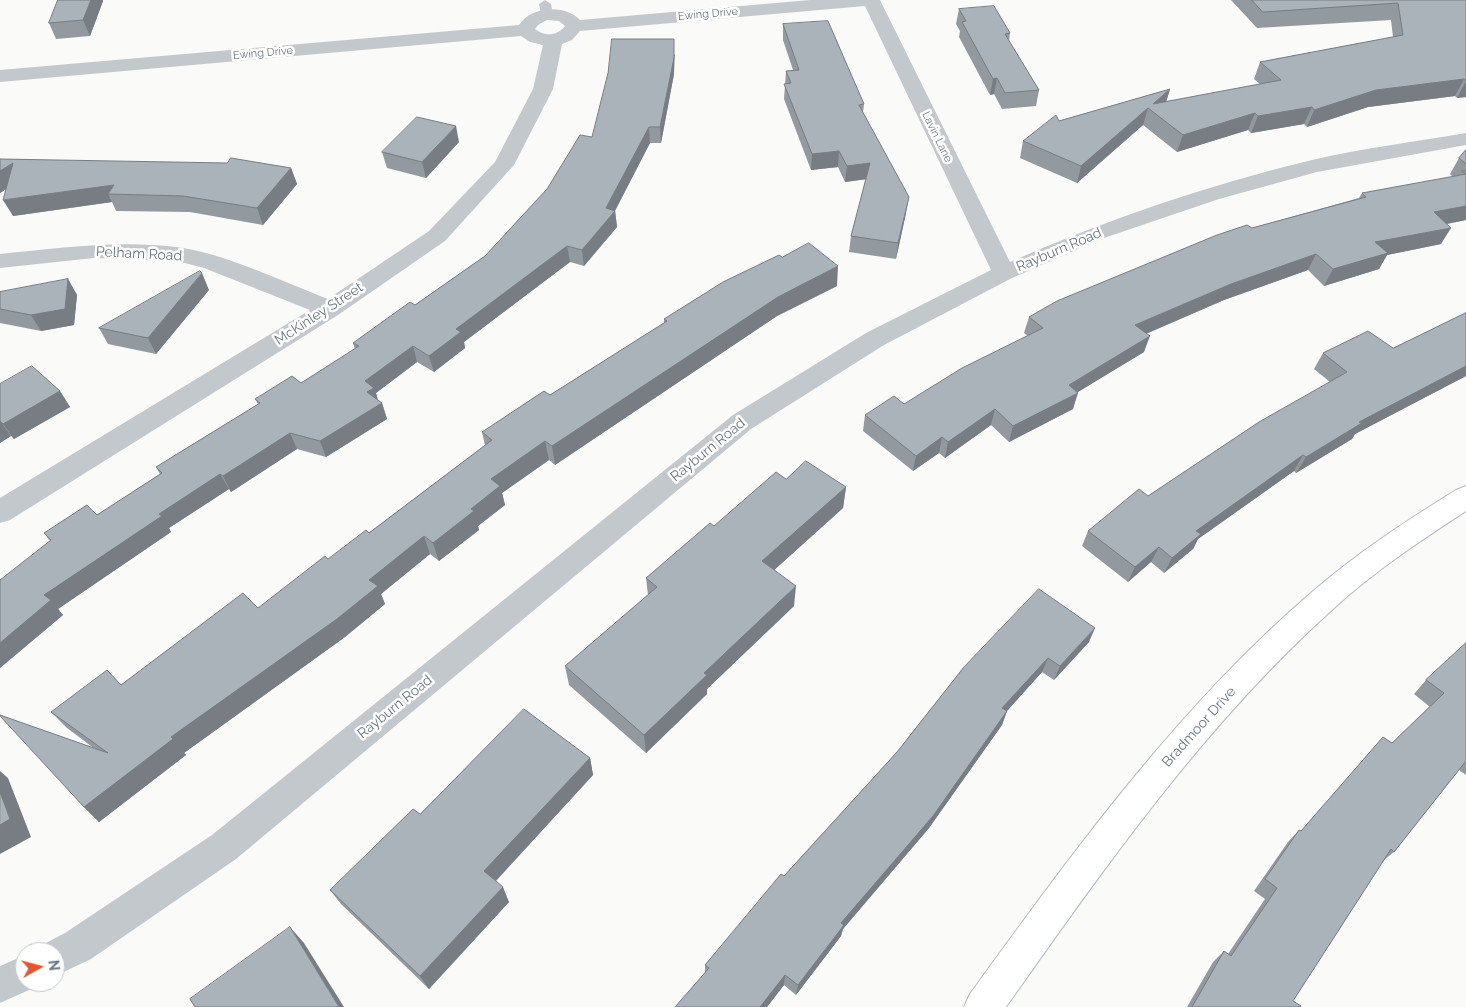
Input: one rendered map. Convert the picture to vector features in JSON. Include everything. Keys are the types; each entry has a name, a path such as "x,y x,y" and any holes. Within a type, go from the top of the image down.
{"street":[{"name":"Ewing Drive","path":"574,26 871,0"},
{"name":"Lavin Lane","path":"871,0 1004,273"},
{"path":"546,10 566,17 574,26 570,33 553,40 532,36 526,30 531,21 546,10"},
{"name":"Ewing Drive","path":"0,76 526,30"},
{"name":"McKinley Street","path":"0,512 330,309 437,236 504,165 543,89 553,40"},
{"name":"Rayburn Road","path":"65,953 78,946 224,847 742,422 875,339 1004,273 1093,234 1211,194 1315,166 1466,139"},
{"name":"Pelham Road","path":"0,261 94,251 176,254 212,263 330,309"},
{"name":"Bradmoor Drive","path":"982,1007 1143,791 1214,707 1288,631 1370,562 1444,510 1466,497"},
{"path":"0,985 15,978"}],"building":[{"path":"58,0 91,0 83,20 49,23"},
{"path":"1252,0 1466,0 1466,81 1464,79 1376,90 1314,110 1312,107 1258,116 1255,113 1183,135 1148,108 1081,166 1023,141 1056,115 1059,121 1170,89 1153,104 1281,80 1260,62 1403,35 1398,3 1263,12"},
{"path":"994,6 1010,33 1005,34 1039,90 1005,93 997,78 993,79 962,22 966,21 959,9"},
{"path":"828,21 864,104 859,105 909,197 898,243 851,236 870,163 847,166 839,151 812,154 784,84 791,83 786,71 799,70 783,24"},
{"path":"612,39 674,39 674,58 660,127 649,127 606,208 615,211 582,250 567,246 456,329 461,332 429,356 413,346 365,381 374,388 367,392 382,403 320,441 290,433 223,476 220,474 159,514 162,516 44,595 51,600 0,643 0,580 51,540 44,533 87,505 97,515 162,473 156,467 260,403 255,399 292,376 301,383 359,346 353,343 410,302 415,305 485,256 547,189 580,135 592,137 608,73"},
{"path":"417,117 456,126 422,162 382,152"},
{"path":"1466,150 1466,164 1459,158"},
{"path":"231,158 291,168 257,208 183,196 108,194 114,185 3,200 13,163 0,171 0,159 227,163"},
{"path":"1466,174 1466,206 1434,212 1451,228 1375,242 1388,253 1333,269 1316,254 1231,284 1135,325 1150,336 1069,385 1078,393 1013,426 995,409 948,442 942,437 916,456 865,415 894,396 904,404 962,368 1043,328 1029,317 1057,301 1217,235 1247,225 1252,228 1366,197 1362,193"},
{"path":"809,243 838,266 778,297 552,446 545,441 491,479 500,486 471,509 474,511 433,543 424,536 369,580 378,586 337,619 171,737 173,739 84,807 0,716 108,753 51,712 107,670 121,685 243,593 258,608 325,556 328,559 366,530 369,533 492,440 482,432 544,391 550,395 667,321 664,319 723,282 779,255 782,257"},
{"path":"200,271 202,273 148,338 99,328"},
{"path":"68,279 65,309 31,315 0,309 0,292"},
{"path":"1466,313 1466,366 1359,422 1362,423 1306,457 1303,455 1196,531 1201,534 1172,558 1159,547 1135,567 1088,531 1139,489 1148,496 1259,422 1347,372 1323,353 1368,331 1393,348"},
{"path":"32,366 60,391 3,424 0,421 0,384"},
{"path":"806,461 846,487 762,561 796,586 704,673 707,675 644,735 565,666 657,587 646,578 710,523 714,526 776,472 786,479"},
{"path":"1039,589 1095,628 1060,666 1048,658 1002,708 1007,711 933,816 841,923 844,925 798,985 785,975 760,1007 675,1007 709,968 705,965 781,874 784,876 897,752 964,667"},
{"path":"1466,643 1466,761 1394,852 1391,849 1293,1001 1301,1006 1192,1007 1224,951 1231,956 1277,888 1265,879 1299,830 1301,831 1383,737 1392,743 1444,693 1426,680"},
{"path":"524,709 590,758 484,871 503,887 420,976 330,890 413,809 420,814"},
{"path":"0,792 10,819 0,825"},
{"path":"290,927 339,1007 195,1007 190,999"}]}
